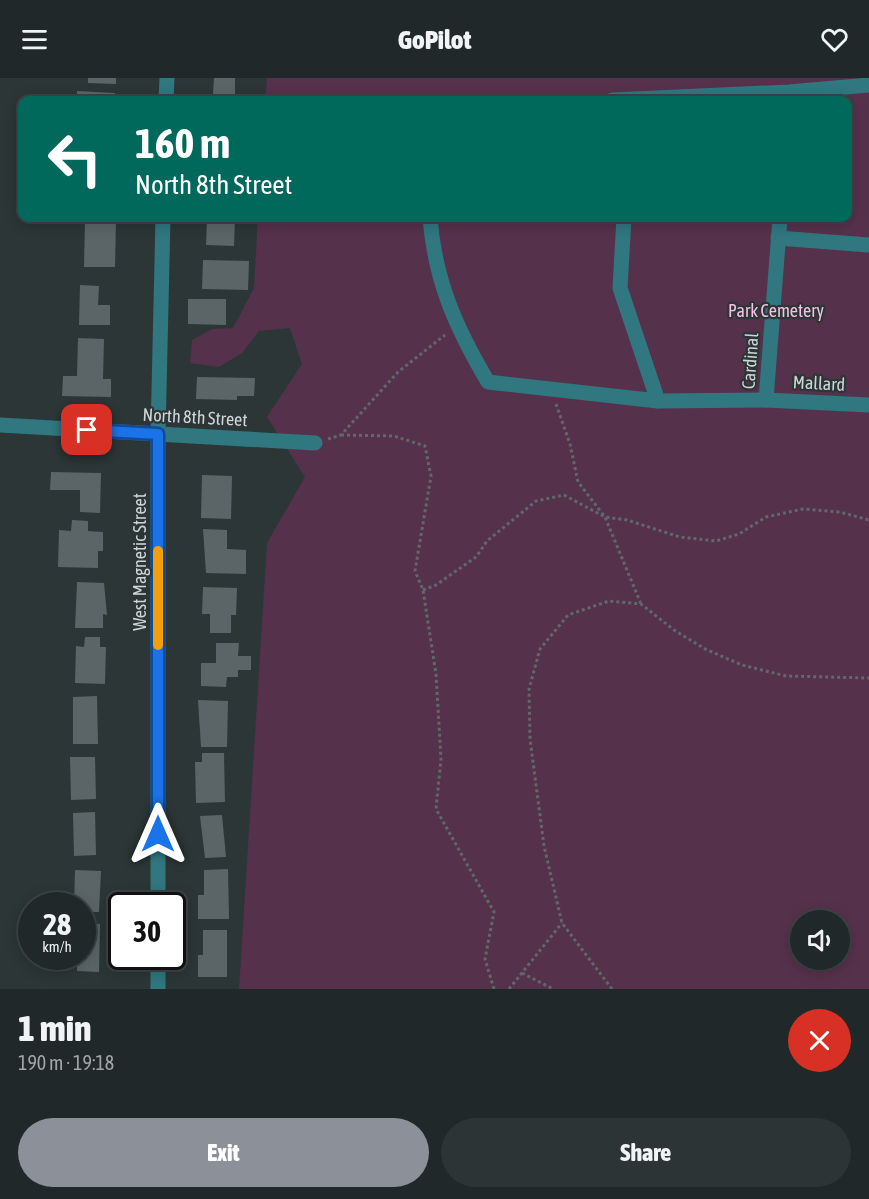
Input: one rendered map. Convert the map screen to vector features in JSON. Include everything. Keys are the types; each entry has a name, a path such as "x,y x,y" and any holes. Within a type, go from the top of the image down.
{"street":[{"path":"166,78 166,96"},
{"path":"701,96 869,85"},
{"name":"West Magnetic Street","path":"158,892 158,434 163,222"},
{"path":"430,222 433,254 457,326"},
{"path":"624,222 620,288 658,401"},
{"name":"Cardinal","path":"766,400 780,222"},
{"path":"778,238 869,246"},
{"name":"Mallard","path":"457,326 488,382 658,401 766,400 869,405"},
{"name":"North 8th Street","path":"0,425 315,444"},
{"path":"158,970 158,989"}],"path":[{"path":"341,435 398,372 457,326"},
{"path":"550,389 570,444 578,482 605,517 641,604"},
{"path":"315,444 341,435 394,436 424,446 431,476 415,571 423,590 436,674 441,759 436,809 494,912 485,959 494,989"},
{"path":"423,590 436,585 476,557 487,542 536,501 564,495 605,517 627,520 680,537 716,541 739,534 766,517 803,509 840,512 869,520"},
{"path":"610,989 562,922 544,846 530,740 529,689 540,649 568,615 609,601 641,604 697,644 742,665 786,676 869,678"},
{"path":"509,989 562,922"},
{"path":"522,973 553,989"}],"green space":[{"name":"Park Cemetery","path":"267,78 869,78 869,989 239,989 267,543 305,477 267,417 302,364 290,328 259,331 242,353 219,367 190,363 192,340 212,329 233,328 254,288 258,222 852,222 852,96 265,96"}],"building":[{"path":"88,78 116,78 116,84 88,83"},
{"path":"214,78 235,78 235,95 213,94"},
{"path":"77,91 115,93 115,96 77,96"},
{"path":"85,222 116,222 115,267 84,267"},
{"path":"207,222 235,222 234,246 206,245"},
{"path":"203,260 249,261 248,290 202,289"},
{"path":"80,285 99,286 98,305 110,305 110,325 79,325"},
{"path":"188,299 226,299 226,325 188,324"},
{"path":"78,338 104,339 103,379 111,379 111,397 62,396 63,376 77,376"},
{"path":"197,377 255,378 254,396 237,396 237,400 196,399"},
{"path":"51,472 101,473 100,513 80,512 80,490 50,490"},
{"path":"202,475 232,476 231,519 201,518"},
{"path":"72,520 88,521 88,531 103,532 103,551 98,551 98,568 58,567 59,530 71,531"},
{"path":"203,529 227,530 227,549 246,550 246,574 206,573"},
{"path":"77,582 104,583 107,615 103,614 103,628 75,628"},
{"path":"203,587 237,588 236,615 231,615 231,633 210,633 210,614 202,614"},
{"path":"85,637 100,637 100,647 106,647 105,684 75,683 76,646 84,647"},
{"path":"216,643 239,643 238,656 251,656 251,670 238,670 238,677 227,677 226,687 201,686 201,663 216,663"},
{"path":"97,696 98,744 73,744 73,697"},
{"path":"198,700 228,701 227,747 201,747"},
{"path":"202,753 224,753 225,802 196,803 195,762 202,762"},
{"path":"70,757 95,757 96,799 71,800"},
{"path":"95,812 96,855 74,856 73,813"},
{"path":"222,815 226,857 205,858 200,816"},
{"path":"228,869 229,919 198,919 198,895 204,895 204,870"},
{"path":"75,870 101,871 99,912 96,912 96,892 74,892"},
{"path":"96,924 100,924 99,972 77,971 96,970"},
{"path":"203,930 227,930 227,977 198,977 198,955 203,955"}],"slow traffic":[{"path":"158,551 158,645"}],"route":[{"path":"87,430 158,434 158,834"}]}
